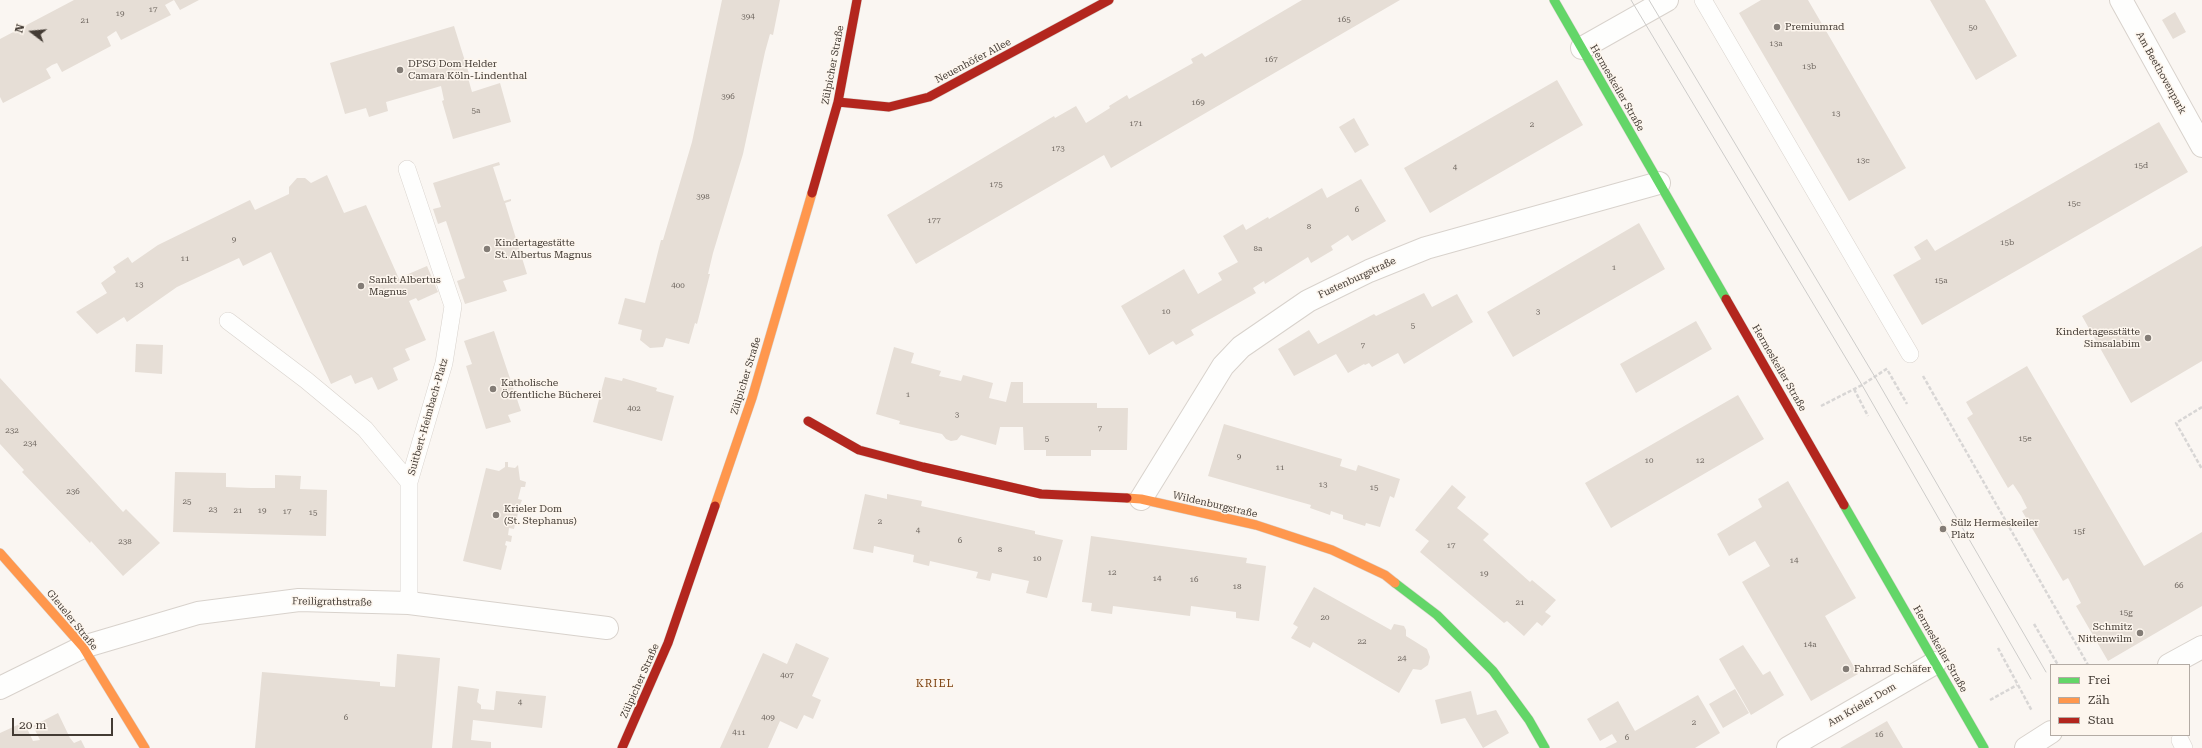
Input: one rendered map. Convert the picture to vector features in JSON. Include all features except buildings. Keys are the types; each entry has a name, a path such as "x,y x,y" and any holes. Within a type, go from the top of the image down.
{"street":[{"name":"Zülpicher Straße","path":"622,748 668,643 749,406 838,102 858,0"},
{"name":"Neuenhöfer Allee","path":"838,102 889,108 929,97 1109,0"},
{"name":"Hermeskeiler Straße","path":"1554,0 1984,748"},
{"path":"1582,48 1667,0"},
{"name":"Am Beethovenpark","path":"2121,0 2202,146"},
{"name":"Fustenburgstraße","path":"1141,500 1223,366 1241,347 1308,301 1369,271 1426,248 1658,183"},
{"name":"Wildenburgstraße","path":"808,421 859,450 923,467 1041,494 1141,500 1256,524 1332,550 1385,575 1437,615 1493,671 1529,720 1545,748"},
{"name":"Gleueler Straße","path":"0,553 24,578 83,647 145,748"},
{"name":"Freiligrathstraße","path":"0,688 83,647 198,613 299,600 409,603 607,628"},
{"path":"2171,664 2202,647"},
{"name":"Am Krieler Dom","path":"1788,748 1935,663"},
{"path":"2026,748 2050,733"}],"lane":[{"path":"1703,0 1910,354"},
{"name":"Suitbert-Heimbach-Platz","path":"407,169 453,306 444,363 409,482 409,603"},
{"name":"Suitbert-Heimbach-Platz","path":"228,321 306,380 365,429 409,482"}],"path":[{"path":"1910,354 2087,664"},
{"path":"1796,419 1887,369 1907,404"},
{"path":"1854,388 1868,416"},
{"path":"2202,408 2176,423 2202,469"},
{"path":"2034,624 2057,664"},
{"path":"1998,648 2018,684"}],"tram line":[{"path":"1631,0 1862,385 2031,679"},
{"path":"1649,0 1875,377 2046,672"}],"traffic: fast":[{"path":"1554,0 1726,299"},
{"path":"1844,505 1984,748"},
{"path":"1395,583 1437,615 1493,671 1529,720 1545,748"}],"traffic: slow":[{"path":"715,506 752,398 812,193"},
{"path":"1127,498 1141,499 1256,525 1332,550 1385,575 1395,583"},
{"path":"0,553 83,647 145,748"}],"traffic: jam":[{"path":"812,193 838,102 857,0"},
{"path":"838,102 889,107 929,97 1109,0"},
{"path":"1726,299 1844,505"},
{"path":"808,421 859,450 923,467 1041,494 1127,498"},
{"path":"622,748 668,643 715,506"}],"place":[{"name":"Premiumrad","path":"1777,27"},
{"name":"DPSG Dom Helder Camara Köln-Lindenthal","path":"400,70"},
{"name":"Kindertagestätte St. Albertus Magnus","path":"487,249"},
{"name":"Sankt Albertus Magnus","path":"361,286"},
{"name":"Kindertagesstätte Simsalabim","path":"2148,338"},
{"name":"Katholische Öffentliche Bücherei","path":"493,389"},
{"name":"Krieler Dom (St. Stephanus)","path":"496,515"},
{"name":"Sülz Hermeskeiler Platz","path":"1943,529"},
{"name":"Schmitz Nittenwilm","path":"2140,633"},
{"name":"Fahrrad Schäfer","path":"1846,669"}],"district":[{"name":"KRIEL","path":"935,684"}]}
